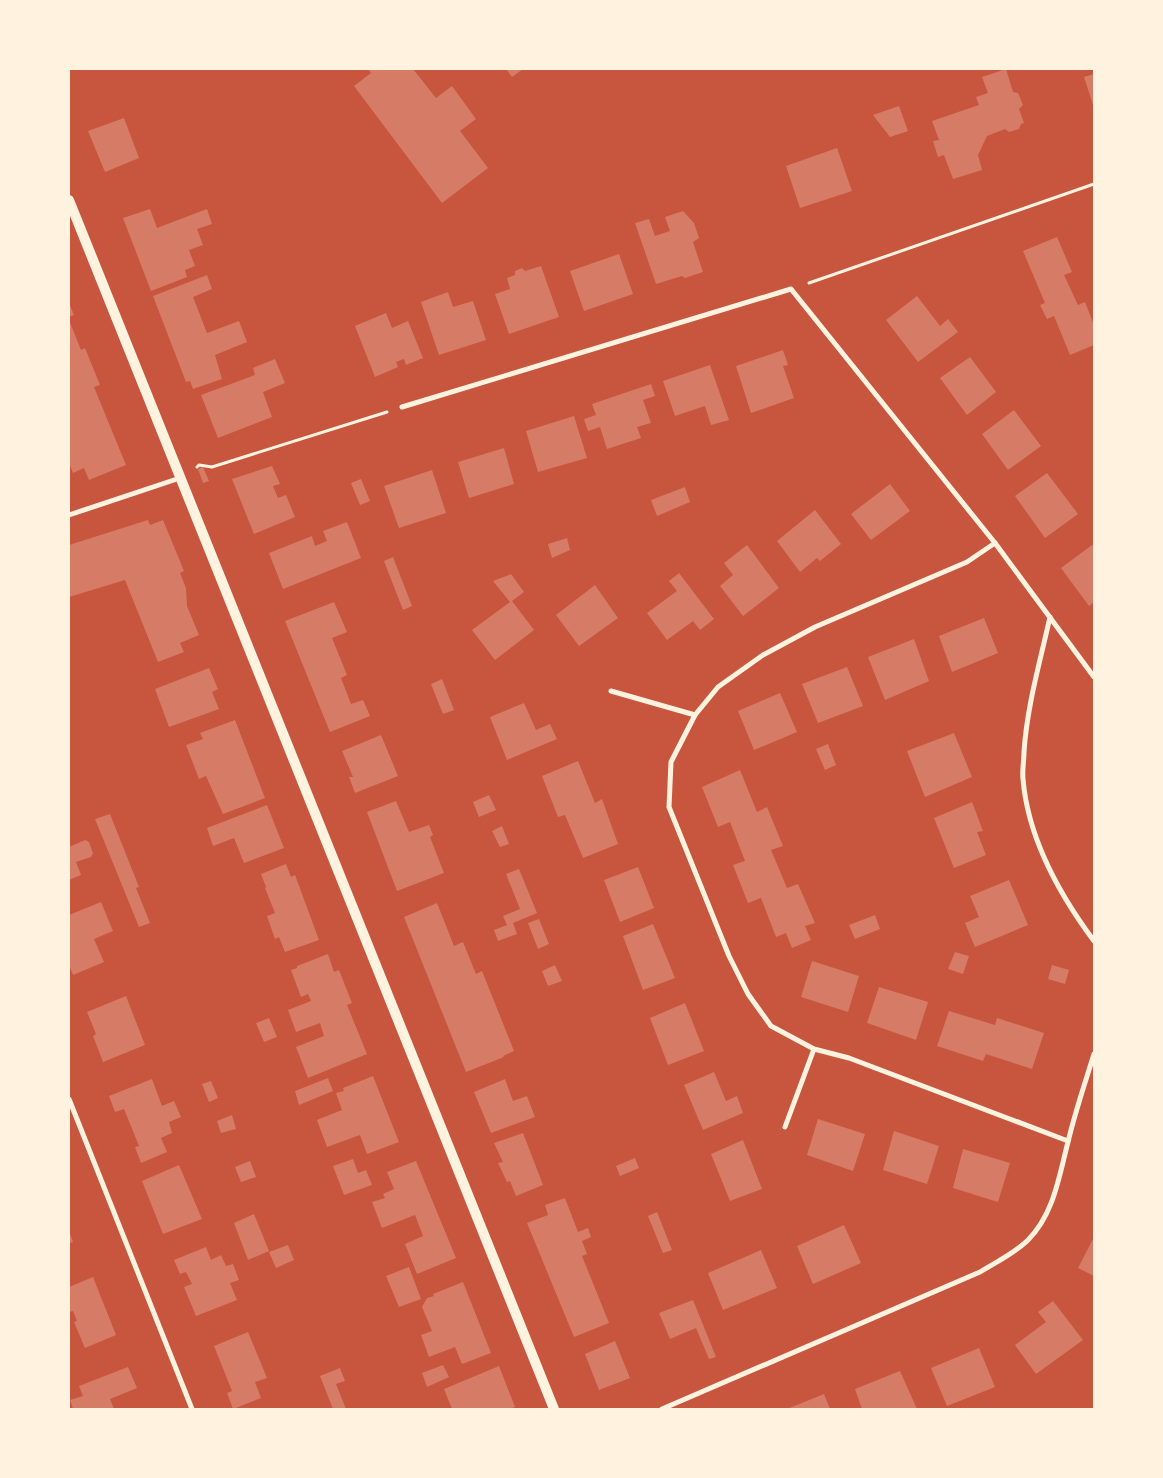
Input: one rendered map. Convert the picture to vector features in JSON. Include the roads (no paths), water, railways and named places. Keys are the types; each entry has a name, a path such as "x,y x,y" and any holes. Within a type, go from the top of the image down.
{"main road":[{"path":"69,200 554,1409"}],"street":[{"path":"402,408 791,290 995,543 1094,677"},
{"path":"69,515 181,477"},
{"path":"995,543 967,562 815,627 764,655 718,687 695,714 671,762 670,807 729,956 748,994 771,1026 814,1049 849,1058 1068,1141"},
{"path":"1050,617 1026,723 1022,777 1028,812 1047,866 1072,911 1094,941"},
{"path":"610,691 695,714"},
{"path":"785,1127 814,1049"},
{"path":"662,1409 980,1272 1028,1240 1044,1220 1055,1193 1068,1141 1094,1054"},
{"path":"69,1100 192,1409"}]}
